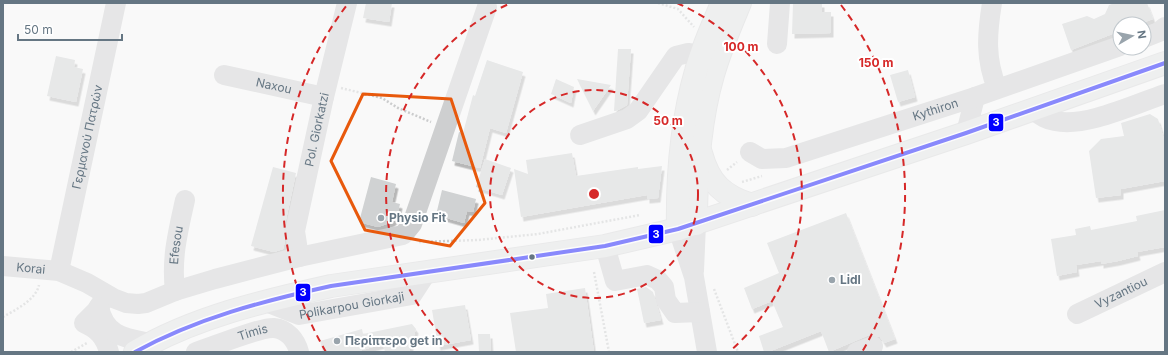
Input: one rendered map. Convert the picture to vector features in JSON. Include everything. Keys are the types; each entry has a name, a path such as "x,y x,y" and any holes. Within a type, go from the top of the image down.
{"main road":[{"path":"687,226 677,190 680,151 688,101 704,47 722,3"},
{"path":"687,226 696,187 699,148 713,76 740,3"},
{"path":"145,349 196,324 266,302 331,286 597,247 687,226 966,133 1165,63"},
{"path":"699,148 707,170 718,187 730,197 752,205"}],"street":[{"name":"Γερμανού Πατρών","path":"50,271 116,3"},
{"name":"Pol. Giorkatzi","path":"299,257 295,231 325,91 347,3"},
{"path":"776,44 780,3"},
{"path":"992,3 988,60 990,71 997,88"},
{"name":"Korai","path":"3,266 50,271 87,283 102,301 138,304 146,303 175,290 299,257 390,239 403,235 412,224 487,7"},
{"path":"1152,35 1165,27"},
{"path":"580,135 631,118 638,111 676,56 704,47"},
{"name":"Kythiron","path":"750,152 762,159 786,158 975,97 1112,49"},
{"name":"Naxou","path":"224,75 325,91"},
{"path":"1033,110 1044,118 1056,122 1082,121 1165,94"},
{"path":"966,133 975,97"},
{"name":"Efesou","path":"175,290 173,270 174,253 185,200"},
{"path":"687,226 703,280 700,312 707,352"},
{"path":"597,247 615,281 648,275 658,280 664,287 666,300 675,313 700,312"},
{"name":"Vyzantiou","path":"1077,314 1165,272"},
{"path":"102,301 84,323 99,332 106,343 109,352"},
{"path":"102,301 103,321 110,330 124,336 145,349"},
{"name":"Timis","path":"196,352 261,330 274,328 288,334 294,340 300,352"}],"path":[{"path":"658,3 678,9 704,47"},
{"path":"325,91 382,98 398,108 445,128"},
{"path":"720,174 750,152"},
{"path":"597,247 609,352"},
{"path":"3,317 26,303 50,271"},
{"path":"703,280 738,352"}],"highlighted area":[{"path":"363,94 451,99 485,203 450,246 365,230 331,161"}],"building":[{"path":"366,3 392,3 389,22 363,18"},
{"path":"793,3 822,3 822,12 831,12 831,33 792,34"},
{"path":"1115,3 1147,3 1152,16 1112,16 1112,34 1071,50 1062,24 1087,16 1094,19 1105,14 1109,5"},
{"path":"618,49 631,49 627,105 614,111"},
{"path":"56,56 75,60 74,67 83,69 76,102 47,96"},
{"path":"487,60 523,72 506,133 490,128 480,168 452,161 459,132 463,133 473,95 475,96"},
{"path":"908,70 915,97 898,102 890,75"},
{"path":"556,79 574,87 571,103 551,94"},
{"path":"577,79 611,85 593,111"},
{"path":"1150,114 1158,119 1165,143 1165,181 1121,189 1121,195 1096,198 1089,151 1101,139 1124,136 1121,123"},
{"path":"572,153 576,176 638,167 638,169 662,166 658,198 647,199 647,195 521,217 514,169 528,174 526,160"},
{"path":"485,159 511,168 502,195 476,187"},
{"path":"273,167 296,173 284,229 285,241 283,249 274,252 251,246"},
{"path":"371,177 396,184 392,202 400,204 397,217 392,222 378,227 359,222"},
{"path":"442,190 476,199 473,212 467,211 464,223 436,215"},
{"path":"1165,210 1165,247 1137,252 1138,256 1118,261 1101,264 1101,261 1076,265 1077,272 1057,276 1051,239 1076,235 1075,229 1090,226 1091,230 1137,221 1136,216"},
{"name":"Lidl","path":"846,213 895,339 884,343 880,337 869,335 829,352 821,331 768,352 764,352 759,336 783,327 772,301 752,309 744,288 779,273 767,243"},
{"path":"646,287 653,292 661,320 644,323 637,289"},
{"path":"585,288 594,352 516,352 510,313 548,308 546,294"},
{"path":"465,305 471,340 438,346 432,310"},
{"path":"412,324 416,329 409,352 385,352 383,344 355,352 323,352 320,341 362,329 363,334"},
{"path":"478,334 490,334 491,352 479,352"}],"transit line":[{"name":"3","path":"135,352 182,329 206,320 255,305 331,286 605,246 678,229 966,133 1165,63"}],"place":[{"name":"Physio Fit","path":"381,218"},
{"name":"Lidl","path":"832,280"},
{"name":"Περίπτερο get in","path":"337,341"}]}
